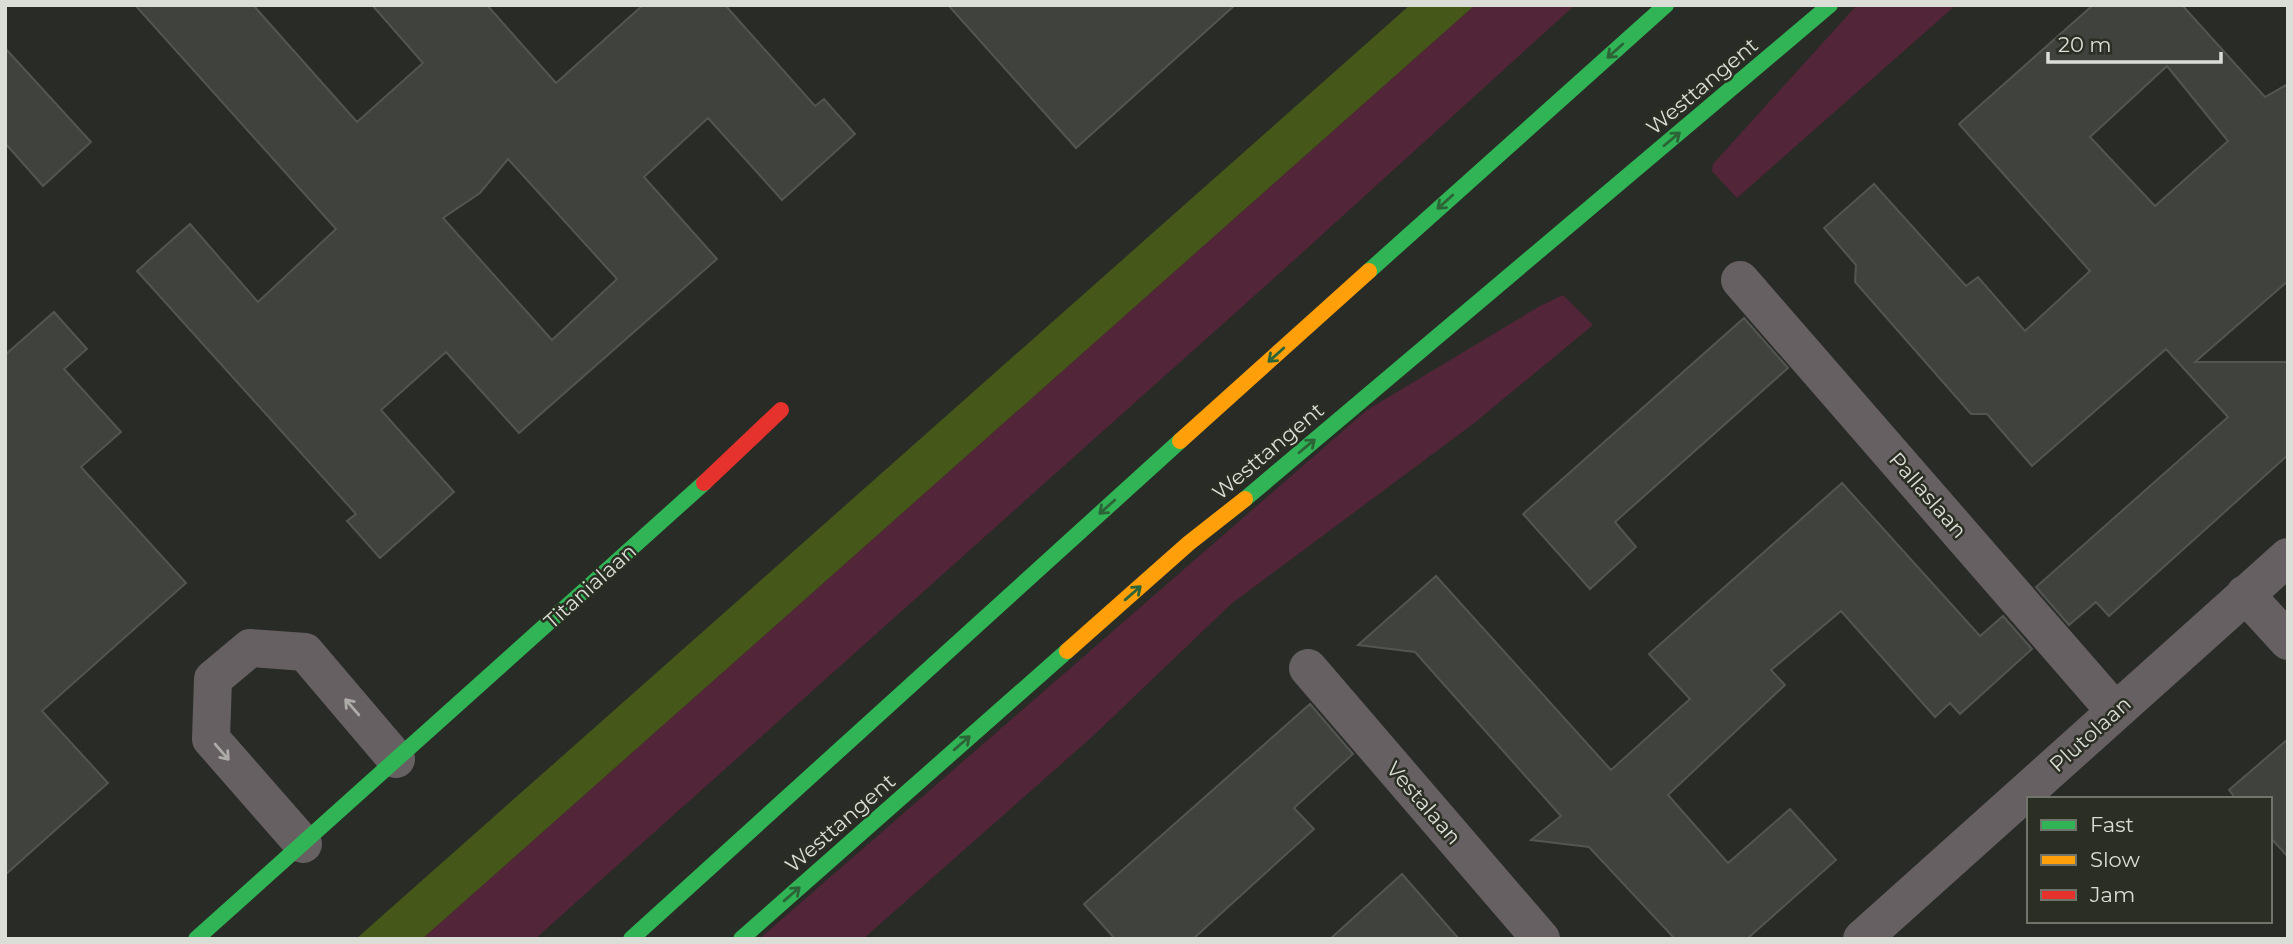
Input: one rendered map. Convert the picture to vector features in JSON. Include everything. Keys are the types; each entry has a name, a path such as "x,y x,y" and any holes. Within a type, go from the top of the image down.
{"main road":[{"path":"631,939 1666,5"},
{"name":"Westtangent","path":"741,939 1189,543 1252,494 1830,5"},
{"name":"Titanialaan","path":"197,939 675,510 781,410"}],"street":[{"name":"Pallaslaan","path":"1740,280 2115,711"},
{"name":"Plutolaan","path":"1862,939 2288,557"},
{"path":"2245,594 2288,641"},
{"path":"303,844 211,739 213,679 250,648 305,652 396,758"},
{"name":"Vestalaan","path":"1308,668 1541,939"}],"shaded area":[{"path":"1410,5 1475,5 422,939 356,939"},
{"path":"1475,5 1575,5 1292,262 535,939 422,939"},
{"path":"1857,5 1956,5 1737,198 1712,171 1713,164"},
{"path":"1563,295 1593,325 1473,424 1231,604 1093,736 863,939 759,939 1367,410 1540,306"}],"building":[{"path":"135,5 253,5 357,122 423,63 372,5 487,5 556,83 643,5 725,5 815,106 824,99 855,134 782,200 708,118 644,177 717,259 519,433 446,352 381,410 454,492 380,558 347,521 356,514 137,271 190,224 258,302 336,229","holes":["508,159 617,279 552,340 443,218 480,193"]},
{"path":"948,5 1235,5 1076,148"},
{"path":"2093,5 2182,5 2265,97 2288,84 2288,281 2195,362 2288,362 2288,455 2109,616 2096,602 2069,625 2036,587 2228,417 2166,349 2032,466 1987,414 1971,414 1855,282 1856,265 1824,228 1874,184 1966,286 1978,277 2025,331 2090,271 1959,124","holes":["2167,66 2228,141 2155,206 2090,137"]},
{"path":"5,48 91,142 43,186 5,143"},
{"path":"54,312 87,349 64,369 121,432 81,467 186,583 42,711 108,783 5,875 5,355"},
{"path":"1744,318 1788,368 1615,522 1636,547 1590,589 1523,514"},
{"path":"1842,483 1980,636 2003,616 2032,649 1960,714 1950,703 1935,717 1841,611 1771,670 1785,685 1668,795 1728,863 1790,809 1836,860 1747,939 1675,939 1589,847 1531,840 1561,816 1415,652 1358,645 1436,576 1611,770 1690,699 1649,654"},
{"path":"1310,704 1353,754 1294,808 1314,829 1193,939 1115,939 1084,904"},
{"path":"2288,739 2288,857 2272,839 2272,797 2234,797 2229,790"},
{"path":"1402,874 1459,939 1330,939"}],"traffic: fast":[{"path":"1369,271 1666,5"},
{"path":"1245,499 1830,5"},
{"path":"631,939 1180,441"},
{"path":"196,939 704,483"},
{"path":"741,939 1067,651"}],"traffic: slow":[{"path":"1180,441 1369,271"},
{"path":"1067,651 1189,543 1245,499"}],"traffic: jam":[{"path":"704,483 781,410"}]}
